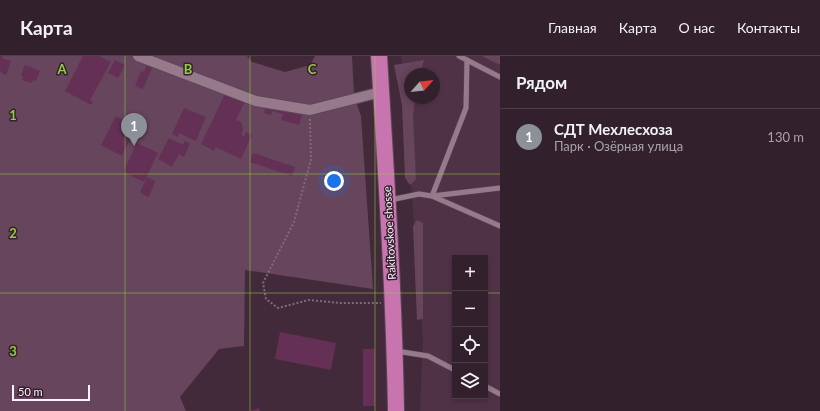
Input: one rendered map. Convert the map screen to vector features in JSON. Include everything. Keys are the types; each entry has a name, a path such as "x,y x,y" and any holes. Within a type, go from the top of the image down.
{"main road":[{"name":"Rakitovskoe shosse","path":"379,56 393,303 396,411"}],"street":[{"path":"138,56 256,102 310,110 381,92"}],"lane":[{"path":"458,56 500,77"},
{"path":"432,196 466,108 467,60"},
{"path":"387,200 418,194 432,196 500,188"},
{"path":"432,196 500,226"},
{"path":"395,351 428,356 452,368"},
{"path":"488,388 500,394"}],"path":[{"path":"310,110 311,159 294,222 262,283 266,298 278,308 309,300 340,303 393,303"}],"shaded area":[{"path":"0,56 247,56 252,62 285,72 310,65 315,56 352,56 354,95 361,116 373,289 245,270 244,346 219,349 180,397 186,411 0,411"},
{"path":"401,56 482,56 500,65 500,411 420,411 423,337 405,104 440,104 440,68 404,68 404,94"},
{"path":"482,56 500,56 500,65"},
{"path":"424,60 422,68 404,68 404,104 414,104 413,117 416,179 410,185 405,178 402,105 394,65"},
{"path":"417,220 423,223 423,319 417,320 413,226"}],"building":[{"path":"0,56 3,56 2,58 11,61 6,75 0,72"},
{"path":"83,56 99,56 111,62 90,100 93,102 91,105 65,91"},
{"path":"115,60 125,65 118,78 108,73"},
{"path":"147,63 153,66 143,89 135,86 141,71 144,72"},
{"path":"25,65 40,71 36,81 33,80 32,83 22,80 23,76 21,75"},
{"path":"226,92 245,101 236,120 241,122 243,130 241,135 244,136 246,132 252,135 241,159 216,147 214,151 201,144"},
{"path":"266,105 302,115 299,125 281,120 283,114 272,111 271,115 264,113"},
{"path":"184,108 206,117 196,141 179,133 178,137 172,134"},
{"path":"116,116 136,127 122,156 101,145"},
{"path":"169,138 183,145 185,141 190,144 184,157 179,154 172,167 158,159"},
{"path":"137,143 158,153 144,182 123,172"},
{"path":"253,153 295,167 292,176 250,162"},
{"path":"147,177 155,181 149,197 140,193"},
{"path":"280,332 336,343 331,370 275,359"},
{"path":"363,349 375,349 375,406 363,406"},
{"path":"259,408 260,411 249,411"}],"place":[{"name":"СДТ Мехлесхоза","path":"134,146"}]}
